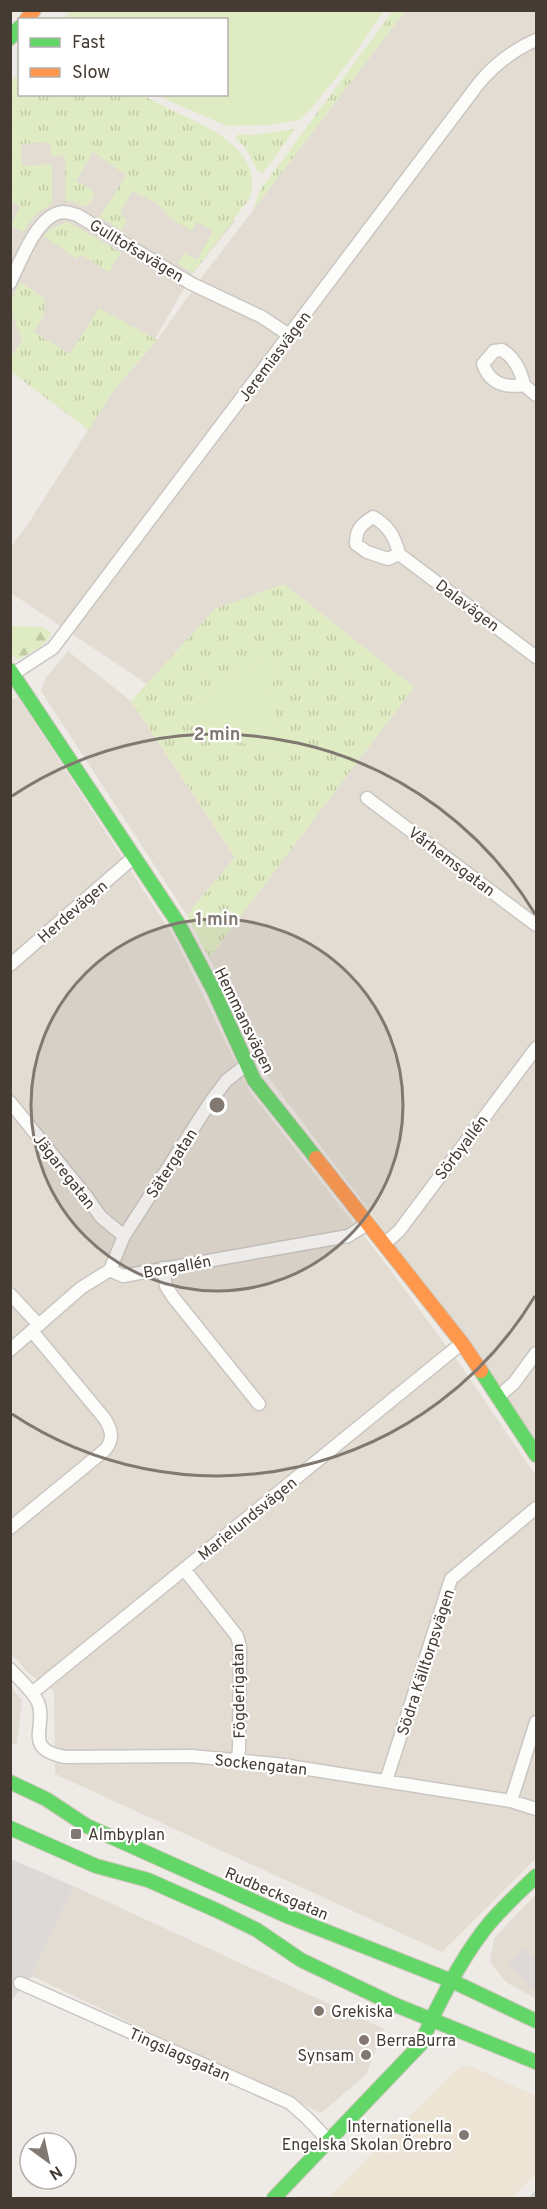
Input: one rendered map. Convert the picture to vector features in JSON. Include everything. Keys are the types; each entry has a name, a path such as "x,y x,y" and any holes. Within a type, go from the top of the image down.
{"street":[{"name":"Jeremiasvägen","path":"11,673 52,648 479,83 504,58 537,40"},
{"name":"Gulltofsavägen","path":"10,283 38,229 48,218 62,212 77,215 192,284 262,317 290,335"},
{"path":"524,385 537,394"},
{"name":"Dalavägen","path":"399,554 537,657"},
{"name":"Hemmansvägen","path":"11,673 178,923 214,991 254,1080 462,1343 537,1455"},
{"name":"Vårhemsgatan","path":"367,798 537,925"},
{"name":"Herdevägen","path":"10,965 134,857"},
{"name":"Sörbyallén","path":"384,1244 399,1231 537,1048"},
{"name":"Sätergatan","path":"110,1270 124,1236 211,1101 226,1082 246,1065"},
{"name":"Jägaregatan","path":"10,1102 101,1217 124,1236"},
{"name":"Borgallén","path":"110,1270 123,1276 348,1236 367,1224"},
{"path":"163,1268 166,1286 173,1297 259,1404"},
{"path":"10,1350 81,1288 110,1270"},
{"path":"10,1294 105,1419 112,1435 111,1443 105,1450 10,1528"},
{"name":"Marielundsvägen","path":"32,1693 462,1343"},
{"path":"498,1397 514,1383 537,1353"},
{"name":"Södra Källtorpsvägen","path":"386,1781 452,1579 537,1508"},
{"name":"Fögderigatan","path":"184,1569 237,1636 240,1647 237,1760"},
{"path":"10,1670 32,1693"},
{"name":"Sockengatan","path":"32,1693 39,1704 39,1738 44,1748 51,1754 65,1757 191,1756 276,1764 511,1801 537,1809"},
{"path":"511,1801 537,1722"},
{"name":"Rudbecksgatan","path":"10,1782 46,1799 87,1826 266,1907 452,1981 537,2021"},
{"path":"10,1828 96,1866 148,1880 218,1911 257,1930 301,1960 431,2020 537,2062"},
{"path":"274,2199 421,2044 452,1981 486,1928 537,1876"},
{"name":"Tingslagsgatan","path":"20,1983 290,2103 329,2141"}],"shaded area":[{"path":"405,11 536,11 536,1440 377,1221 260,1066 209,958 414,687 284,584 215,609 147,684 11,593 11,546 26,527 113,391 157,340 202,277"},
{"path":"68,96 235,221 193,273 152,344 74,364 11,372 10,115"},
{"path":"68,651 131,701 235,857 187,915 41,691 45,679"},
{"path":"18,697 177,942 250,1092 379,1255 459,1363 536,1476 536,1858 442,1952 55,1774 54,1691 28,1673 11,1653 10,701"},
{"path":"11,1687 22,1700 17,1744 11,1743"},
{"path":"11,1859 73,1886 32,1976 11,2001"},
{"path":"73,1886 384,2029 366,2075 321,2113 32,1976"},
{"path":"536,1894 536,1999 506,1982 490,1962 494,1938"},
{"path":"524,1948 536,1960 536,1992 508,1964"},
{"name":"Internationella Engelska Skolan Örebro","path":"460,2066 471,2066 536,2096 536,2174 512,2198 328,2198"}],"green space":[{"path":"71,10 384,10 347,64 311,109 299,120 269,125 227,126 158,96 228,96 228,18 64,18"},
{"path":"393,11 405,11 253,210 260,190"},
{"path":"18,73 18,96 145,97 217,133 231,143 242,154 249,167 252,182 249,199 193,273 178,264 184,253 197,260 213,231 197,222 192,231 171,219 158,204 132,191 120,213 127,221 121,230 100,217 126,175 93,152 76,181 94,193 91,201 85,207 73,201 65,202 65,155 51,156 50,142 21,144 22,166 52,164 52,203 35,215 24,232 11,226 20,207 11,201 11,83"},
{"path":"295,129 263,173 258,171 244,146 235,138 239,134 253,135"},
{"path":"67,222 121,253 109,272 80,254 77,259 43,236 52,228"},
{"path":"20,282 45,299 44,315 34,332 70,354 99,308 157,340 113,391 89,430 11,372 11,358 22,339 12,310 13,299"},
{"path":"284,584 414,687 209,958 187,915 235,857 131,701 215,609"},
{"path":"11,626 44,627 51,633 42,646 18,660 11,654"},
{"path":"273,657 275,674 269,699 288,740 289,757 223,735 211,728 191,709 228,676 250,664"}],"railway":[{"path":"531,2198 536,2193"}],"traffic: fast":[{"path":"10,38 18,29"},
{"path":"10,670 178,923 214,991 254,1080 316,1158"},
{"path":"481,1371 536,1455"},
{"path":"10,1782 46,1799 87,1826 287,1916 452,1981 536,2021"},
{"path":"10,1828 96,1866 148,1880 218,1911 257,1930 301,1960 393,2004 536,2062"},
{"path":"274,2198 421,2044 449,1985 475,1942 496,1916 536,1876"}],"traffic: slow":[{"path":"28,18 34,10"},
{"path":"316,1158 462,1343 481,1371"}],"place":[{"name":"Almbyplan","path":"76,1834"},
{"name":"Grekiska","path":"319,2011"},
{"name":"BerraBurra","path":"364,2040"},
{"name":"Synsam","path":"366,2055"},
{"name":"Internationella Engelska Skolan Örebro","path":"464,2135"}]}
